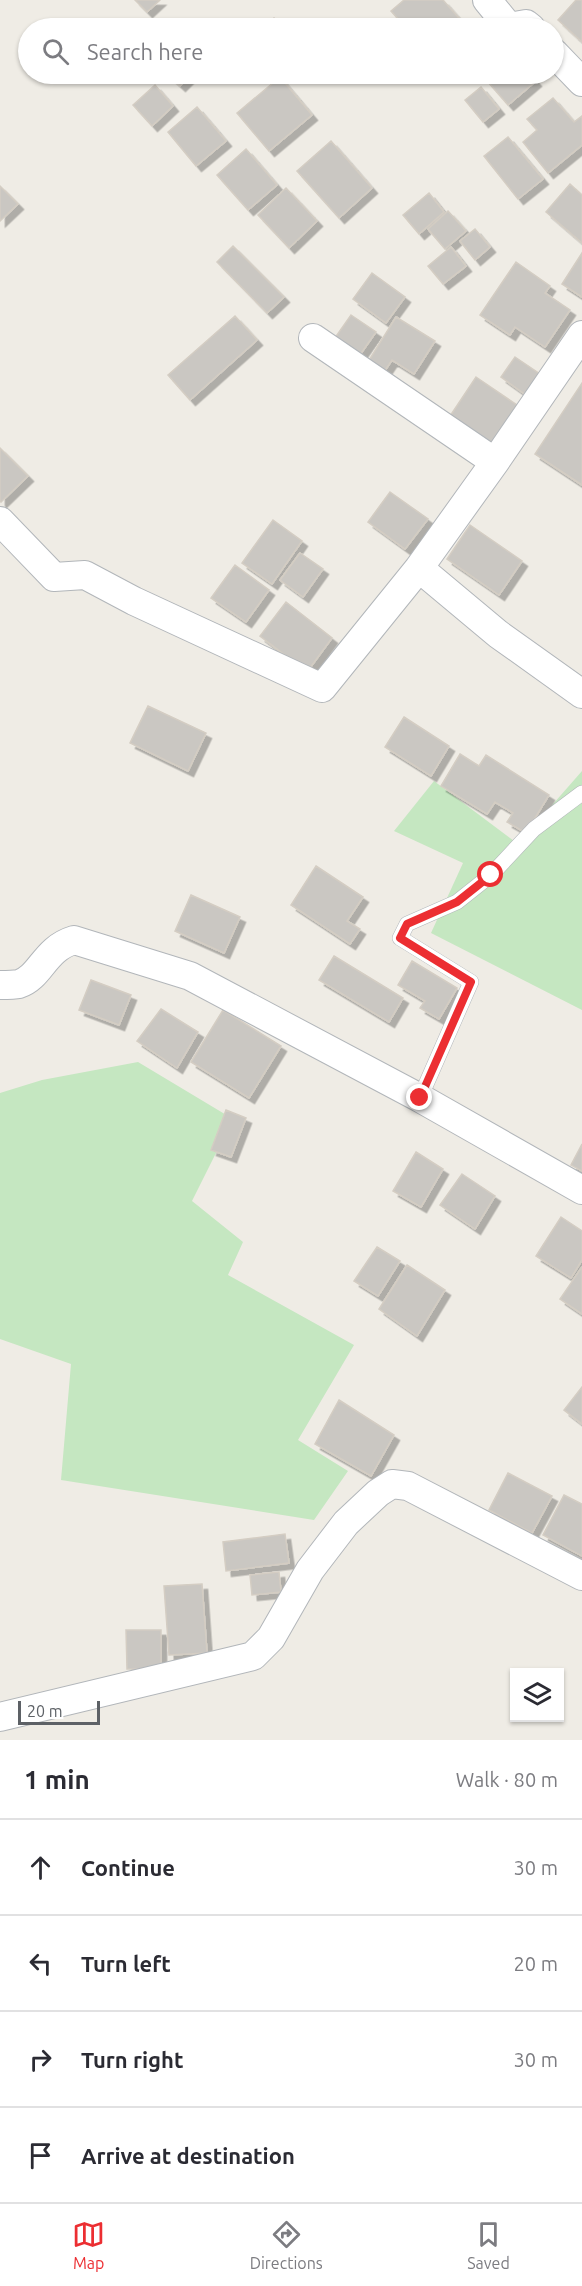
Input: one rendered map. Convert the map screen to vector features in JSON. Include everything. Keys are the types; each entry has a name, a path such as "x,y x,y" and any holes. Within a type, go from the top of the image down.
{"street":[{"path":"487,0 502,18"},
{"path":"564,63 582,82"},
{"path":"0,521 54,577 85,575 134,602 322,688 419,568 582,335"},
{"path":"313,338 495,462"},
{"path":"419,568 515,647 582,694"},
{"path":"0,985 20,984 32,976 60,944 74,940 190,976 420,1098 582,1190"},
{"path":"0,1717 253,1656 271,1638 310,1570 346,1523 378,1493 392,1484 408,1486 582,1576"}],"lane":[{"path":"420,1098 471,982 400,938 407,924 457,902 491,875 534,829 582,793"}],"green space":[{"path":"582,771 582,1010 431,933 463,863 394,831 434,781 518,844"},
{"path":"138,1062 233,1119 192,1201 243,1242 228,1275 354,1345 298,1440 348,1471 314,1520 61,1480 71,1364 0,1339 0,1093 42,1080"}],"building":[{"path":"135,0 160,0 147,12"},
{"path":"404,0 443,0 459,18 397,18 391,11"},
{"path":"576,0 582,0 582,42 564,26 564,18 560,18"},
{"path":"272,84 286,84 312,115 269,151 237,113"},
{"path":"490,84 532,84 508,105"},
{"path":"155,85 173,106 152,126 133,105"},
{"path":"481,87 499,109 483,122 465,100"},
{"path":"553,98 574,122 582,116 582,145 548,173 523,142 537,130 527,119"},
{"path":"197,107 226,141 196,166 168,132"},
{"path":"508,137 543,179 518,199 484,156"},
{"path":"331,141 372,188 339,218 297,171"},
{"path":"246,149 277,185 248,210 217,175"},
{"path":"570,184 582,195 582,243 546,212"},
{"path":"0,186 18,204 0,221"},
{"path":"286,188 317,221 289,248 258,215"},
{"path":"429,193 444,212 419,234 403,215"},
{"path":"448,211 466,231 445,249 428,229"},
{"path":"475,229 490,247 475,260 460,241"},
{"path":"233,246 284,297 267,313 217,262"},
{"path":"451,247 466,266 443,284 428,266"},
{"path":"582,253 582,297 562,284"},
{"path":"516,262 550,286 545,293 570,310 545,347 515,327 510,335 480,315"},
{"path":"372,273 405,297 386,323 353,299"},
{"path":"351,315 376,332 357,359 332,342"},
{"path":"235,316 257,340 190,400 168,375"},
{"path":"396,317 435,341 414,374 392,360 382,375 366,365"},
{"path":"515,357 540,374 526,395 501,377"},
{"path":"476,377 517,405 491,444 450,416"},
{"path":"582,383 582,485 535,454"},
{"path":"0,448 28,476 1,502 0,500"},
{"path":"390,492 428,519 405,549 368,522"},
{"path":"273,520 302,541 272,584 242,563"},
{"path":"470,525 522,561 499,595 447,559"},
{"path":"300,553 323,569 303,597 280,580"},
{"path":"235,565 269,590 246,622 211,598"},
{"path":"286,602 332,638 307,672 260,636"},
{"path":"148,706 206,733 188,771 130,743"},
{"path":"404,717 449,746 431,776 385,747"},
{"path":"460,754 479,766 486,755 549,795 526,833 507,822 513,813 495,802 487,814 441,786"},
{"path":"316,866 363,897 347,921 360,929 350,944 291,905"},
{"path":"191,895 240,917 224,953 175,931"},
{"path":"334,956 403,998 389,1022 319,980"},
{"path":"412,961 457,988 439,1019 420,1008 425,1001 398,985"},
{"path":"91,980 131,995 119,1025 79,1010"},
{"path":"161,1009 198,1032 177,1068 137,1041"},
{"path":"223,1010 281,1046 249,1098 191,1062"},
{"path":"226,1110 246,1118 231,1157 211,1150"},
{"path":"582,1144 582,1171 571,1165"},
{"path":"416,1152 443,1169 421,1207 393,1191"},
{"path":"462,1174 495,1196 475,1229 440,1205"},
{"path":"561,1217 582,1231 582,1260 571,1278 536,1256"},
{"path":"377,1247 400,1261 378,1296 354,1281"},
{"path":"407,1265 445,1290 417,1336 379,1309"},
{"path":"582,1267 582,1314 560,1299"},
{"path":"582,1387 582,1424 564,1410"},
{"path":"339,1400 394,1435 371,1476 315,1444"},
{"path":"508,1473 552,1496 532,1533 489,1510"},
{"path":"564,1495 582,1504 582,1556 543,1535"},
{"path":"285,1534 289,1563 226,1571 223,1542"},
{"path":"279,1572 281,1592 252,1595 250,1575"},
{"path":"202,1584 207,1653 169,1655 164,1586"},
{"path":"126,1630 161,1630 161,1669 127,1669"}],"route":[{"path":"420,1098 471,982 400,938 407,924 457,902 491,875"}]}
